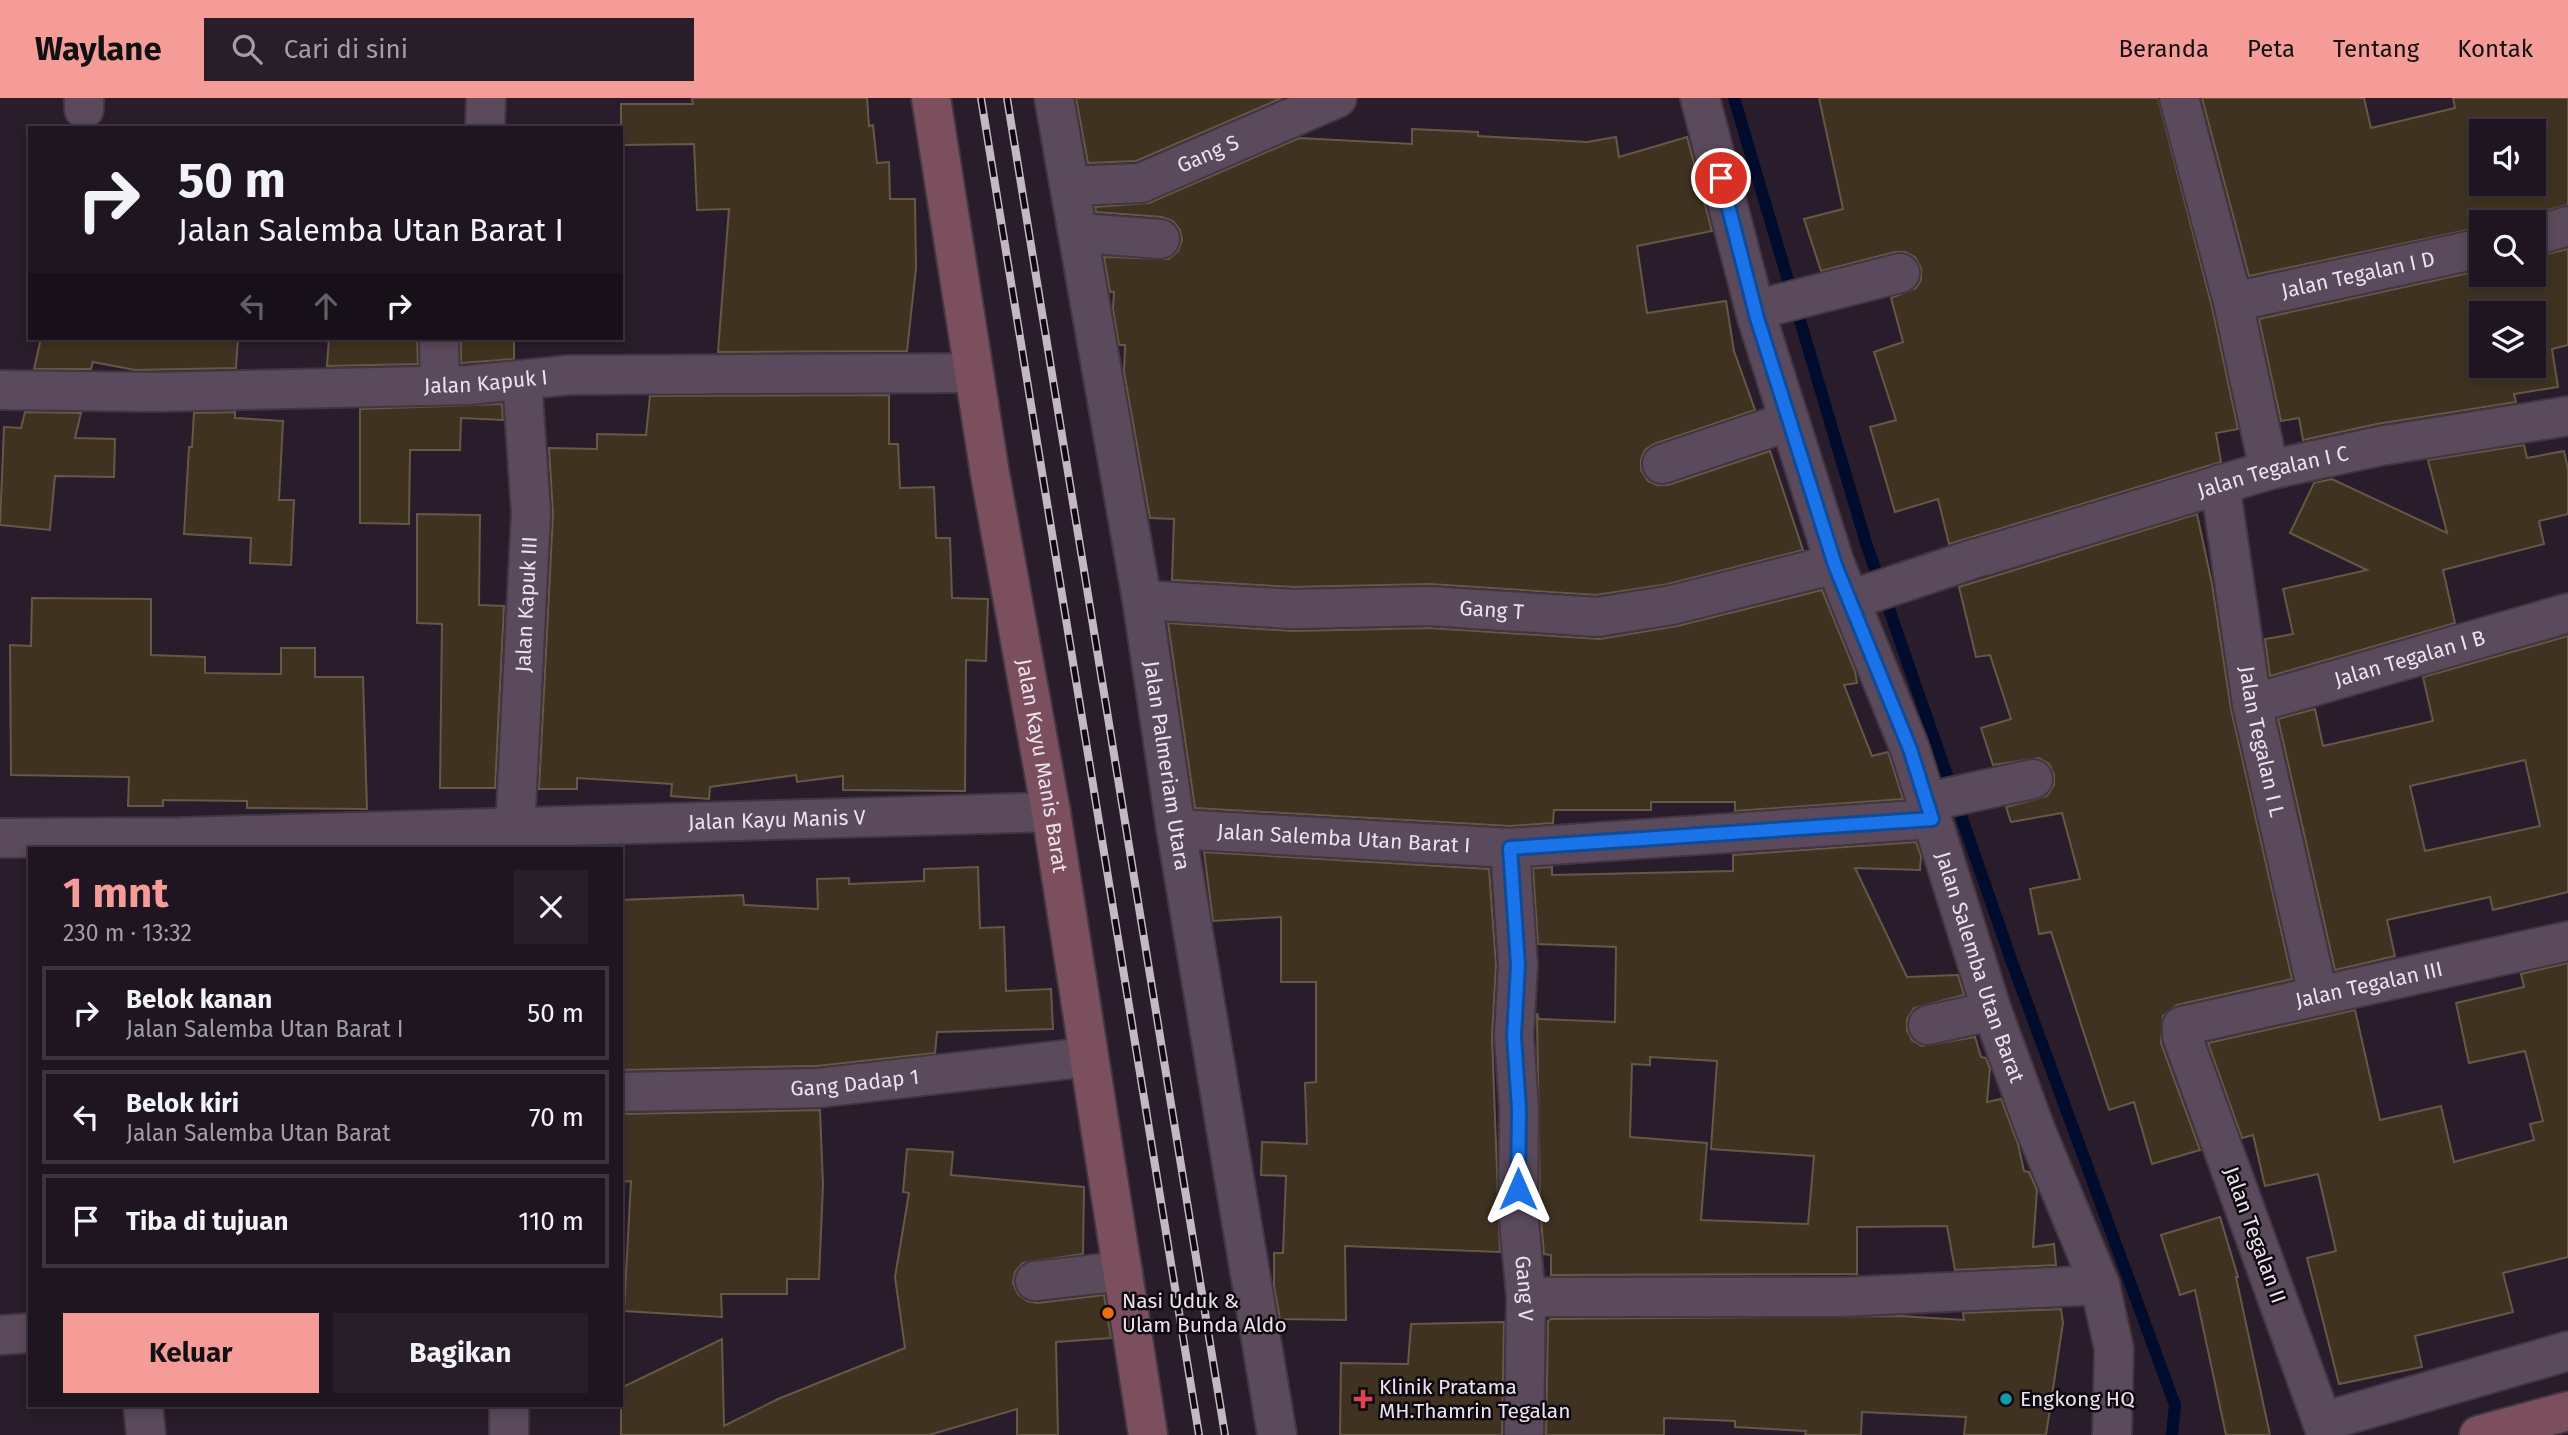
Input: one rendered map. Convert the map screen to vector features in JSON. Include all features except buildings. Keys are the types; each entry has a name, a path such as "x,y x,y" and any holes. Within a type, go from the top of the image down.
{"street":[{"path":"485,126 486,98"},
{"name":"Jalan Kayu Manis Barat","path":"931,98 974,373 1051,812 1148,1435"},
{"name":"Jalan Palmeriam Utara","path":"1054,98 1072,186 1142,600 1176,829 1278,1435"},
{"name":"Gang S","path":"1072,186 1141,183 1337,98"},
{"name":"Jalan Salemba Utan Barat","path":"1700,98 1755,310 1835,565 1857,597 1910,749 1992,1011 2036,1131 2100,1285 2113,1349 2112,1435"},
{"path":"2179,98 2233,302 2269,470"},
{"path":"2546,232 2568,226"},
{"path":"1080,233 1160,239"},
{"name":"Jalan Tegalan I D","path":"2233,302 2469,251"},
{"path":"1755,310 1900,273"},
{"path":"439,340 440,384"},
{"name":"Jalan Kapuk I","path":"0,390 155,392 440,384 569,375 974,373"},
{"name":"Jalan Kapuk III","path":"508,828 531,513 522,380"},
{"name":"Jalan Tegalan I C","path":"1857,597 2269,470 2380,446 2568,416"},
{"path":"1662,464 1790,421"},
{"name":"Jalan Tegalan I L","path":"2220,484 2252,704 2318,995"},
{"path":"508,828 511,547"},
{"name":"Gang T","path":"1142,600 1293,609 1429,606 1597,617 1672,605 1835,565"},
{"name":"Jalan Tegalan I B","path":"2252,704 2568,613"},
{"name":"Jalan Salemba Utan Barat I","path":"1176,829 1510,848 1929,811 2034,779"},
{"name":"Jalan Kayu Manis V","path":"0,838 183,843 508,828 1051,812"},
{"name":"Gang V","path":"1510,848 1518,965 1514,1036 1519,1109 1518,1210 1526,1297 1524,1435"},
{"name":"Jalan Tegalan III","path":"2182,1036 2182,1026 2188,1023 2568,941"},
{"path":"1928,1024 1992,1011"},
{"name":"Jalan Tegalan II","path":"2182,1036 2324,1429"},
{"name":"Gang Dadap 1","path":"623,1092 818,1088 1088,1057"},
{"path":"1035,1281 1123,1271"},
{"path":"1526,1297 1840,1297 2100,1285"},
{"path":"0,1335 28,1333"},
{"path":"2324,1429 2568,1351"},
{"path":"143,1407 146,1435"},
{"path":"509,1407 509,1435"},
{"path":"2479,1435 2568,1411"}],"waterway":[{"path":"1734,98 1866,543 2013,965 2175,1405 2172,1435"}],"railway":[{"path":"981,98 1199,1435"},
{"path":"1007,98 1225,1435"}],"place":[{"name":"Nasi Uduk & Ulam Bunda Aldo","path":"1108,1313"},
{"name":"Klinik Pratama MH.Thamrin Tegalan","path":"1363,1399"},
{"name":"Engkong HQ","path":"2006,1399"}],"route":[{"path":"1518,1189 1519,1109 1514,1036 1518,965 1510,848 1932,819 1910,749 1835,565 1757,318 1721,178"}]}
